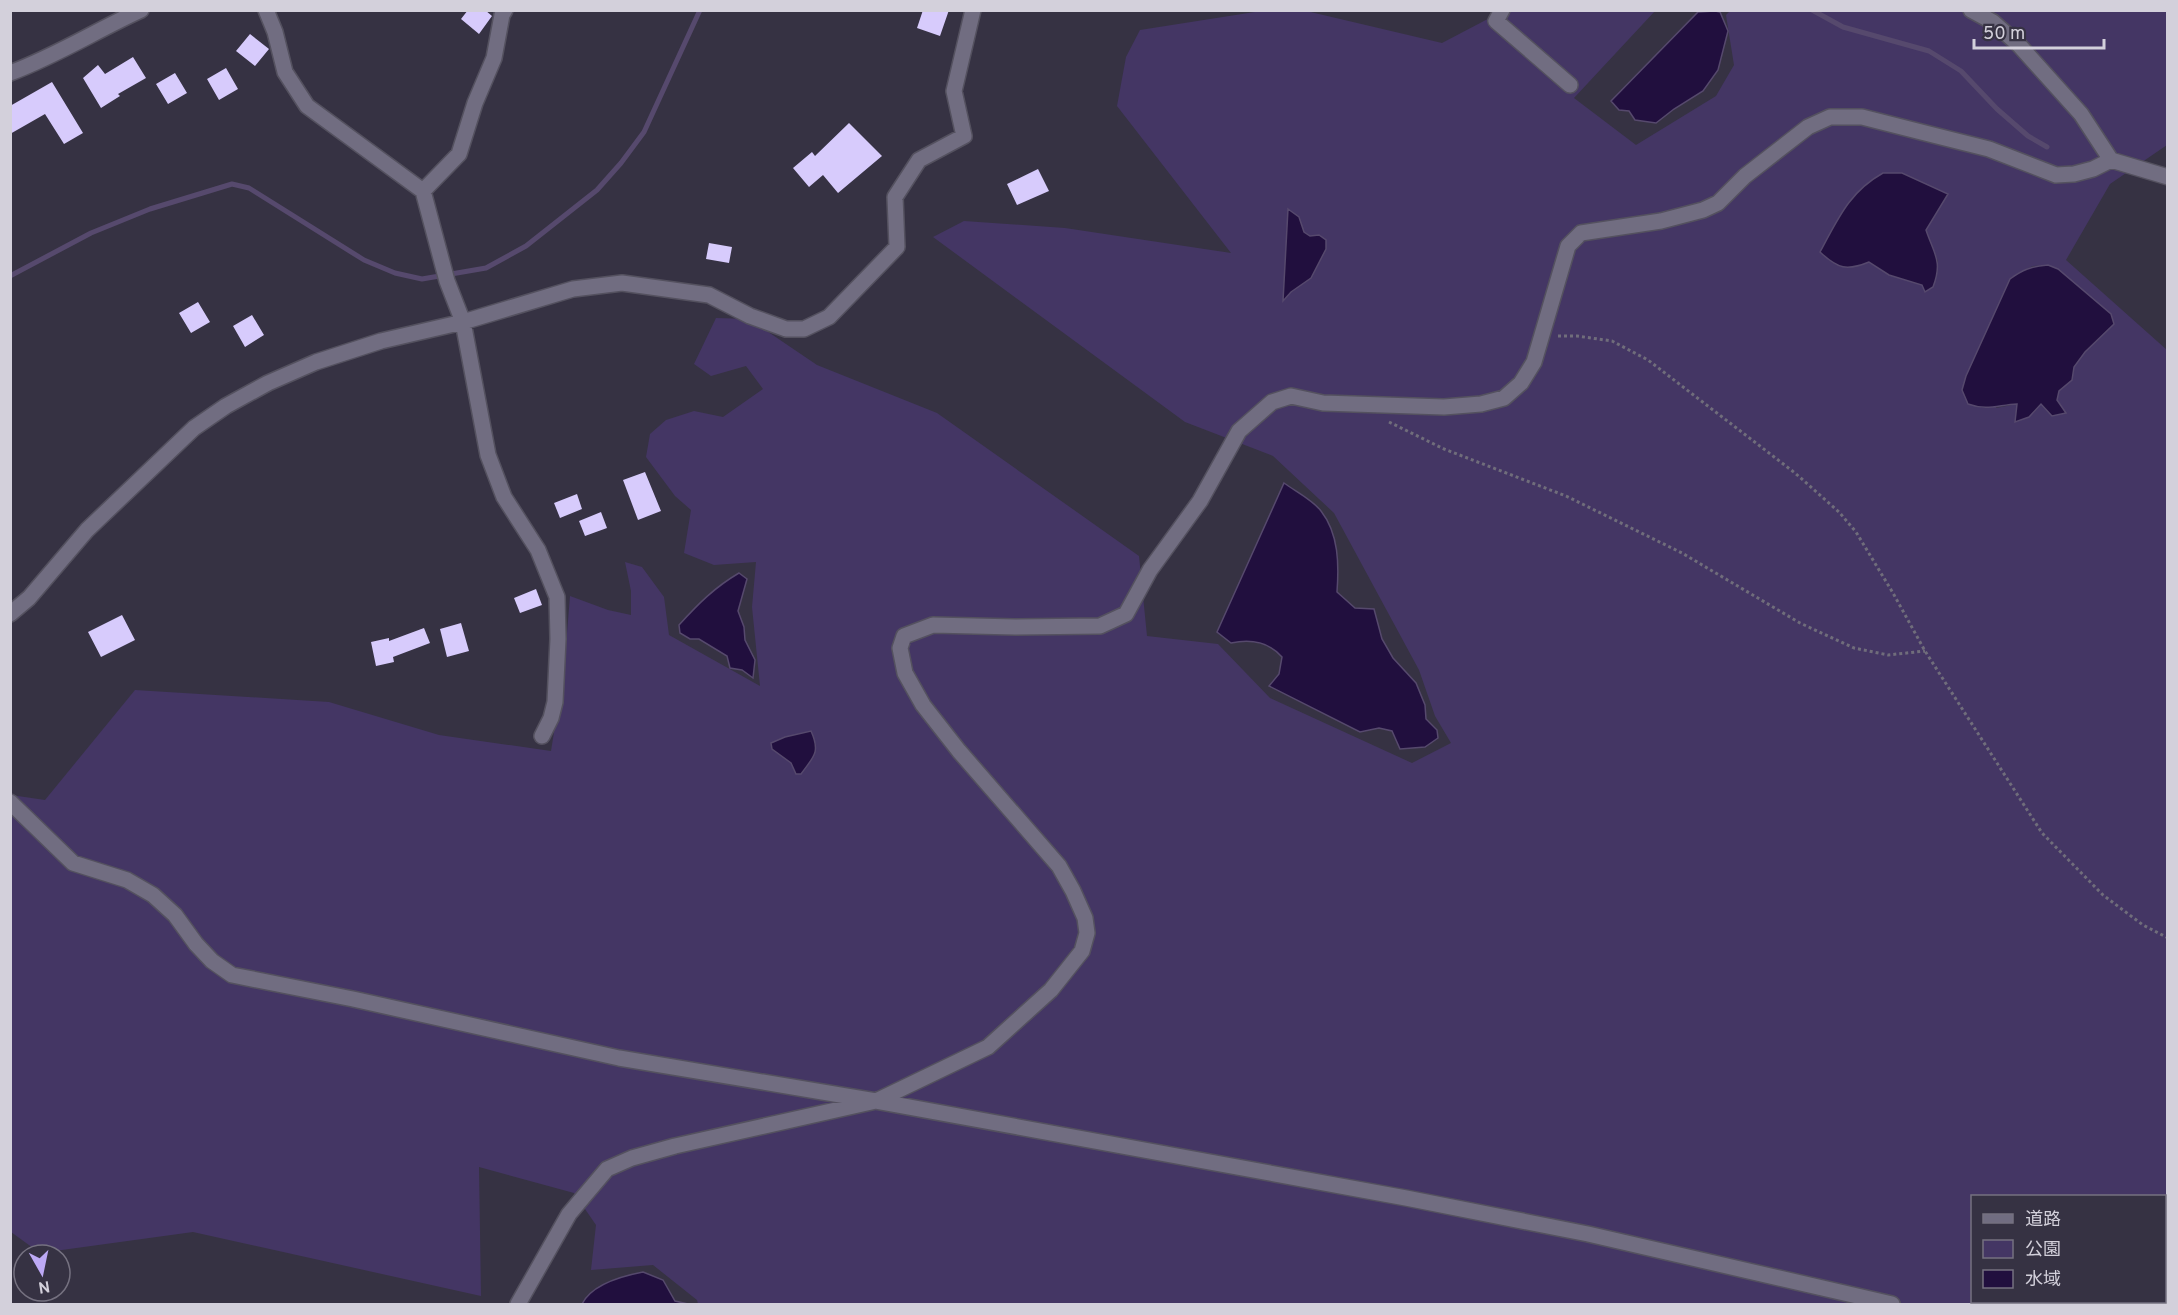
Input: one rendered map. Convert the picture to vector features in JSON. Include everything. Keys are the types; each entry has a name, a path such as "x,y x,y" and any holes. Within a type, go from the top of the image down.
{"street":[{"path":"10,73 65,49 105,26 141,10"},
{"path":"266,10 275,32 285,72 307,106 423,191 447,281 463,322 488,455 504,496 538,550 557,597 555,702 551,718 542,736"},
{"path":"423,191 459,154 475,103 494,58 502,15 505,10"},
{"path":"10,614 29,598 87,530 194,428 226,406 268,383 316,363 381,341 463,322 573,289 622,283 709,295 750,316 786,329 804,329 829,317 897,247 895,197 919,160 964,136 954,91 974,10"},
{"path":"1502,10 1496,21 1570,85"},
{"path":"1971,10 1994,22 2019,45 2081,114 2111,160 2168,177"},
{"path":"519,1305 568,1214 608,1170 632,1158 675,1146 876,1101 988,1047 1052,990 1082,951 1087,933 1085,918 1059,866 1002,802 923,705 905,673 900,648 904,636 933,625 1100,626 1126,614 1150,570 1200,501 1239,431 1272,402 1291,396 1323,403 1444,407 1480,404 1504,398 1521,383 1534,362 1568,246 1581,233 1661,221 1710,207 1718,203 1745,176 1808,127 1830,117 1862,117 1989,149 2056,175 2074,174 2093,169 2111,160"},
{"path":"10,802 73,863 127,880 153,895 175,915 196,944 212,961 232,975 353,999 619,1058 876,1101 1587,1233 1892,1305"}],"path":[{"path":"1541,336 1577,336 1612,341 1648,360 1796,473 1839,512 1856,532 1925,651 2042,833 2103,895 2144,925 2168,938"},
{"path":"1381,418 1444,449 1566,496 1682,553 1800,623 1854,648 1888,656 1925,651"}],"green space":[{"path":"1302,10 1442,43 1503,11 1655,11 1574,98 1636,145 1716,96 1734,65 1726,15 1730,11 2167,11 2167,145 2110,184 2066,260 2167,350 2167,1304 698,1304 697,1300 653,1265 591,1270 596,1225 574,1193 479,1167 481,1296 193,1232 72,1249 72,1243 26,1243 11,1232 11,795 45,800 135,690 329,702 439,735 551,751 564,670 570,596 608,610 631,615 631,591 625,562 642,567 664,597 669,635 760,686 752,607 756,562 714,565 684,553 691,510 675,496 646,457 650,434 666,420 694,411 723,417 763,389 746,366 711,376 694,364 716,318 749,319 817,365 937,413 1139,556 1147,636 1218,644 1270,698 1412,763 1451,743 1435,716 1419,670 1334,513 1273,456 1185,422 933,237 964,221 1065,228 1231,253 1117,106 1126,57 1140,30 1261,11","holes":["1948,193 1926,230 1938,261 1922,285 1890,275 1869,262","2048,265 2114,324 2085,352 2074,367 2072,380 2059,391 2057,400 2066,413 2046,410 2041,404 2029,417 2016,421 2017,404 1996,408 2020,272 2033,266"]}],"water":[{"path":"1698,12 1720,12 1728,31 1718,70 1703,91 1656,123 1635,120 1629,111 1619,110 1611,101"},
{"path":"1883,173 1902,173 1948,194 1926,230 1936,258 1937,270 1933,287 1925,292 1922,285 1889,275 1869,262 1855,267 1843,267 1832,262 1820,252 1853,198 1871,180"},
{"path":"1288,209 1299,217 1304,232 1310,236 1319,235 1326,240 1326,249 1311,278 1291,292 1283,301"},
{"path":"2048,265 2058,269 2111,314 2114,324 2085,352 2074,367 2072,380 2059,391 2057,400 2066,413 2052,416 2041,404 2029,417 2015,422 2017,404 1975,406 1968,404 1962,390 1966,376 2010,279 2028,269"},
{"path":"1284,483 1313,503 1327,520 1336,550 1337,592 1355,608 1374,609 1382,639 1393,658 1416,683 1425,705 1426,719 1437,730 1438,738 1425,747 1400,749 1392,731 1379,728 1360,732 1269,686 1279,674 1282,657 1271,648 1259,643 1245,641 1231,643 1217,632"},
{"path":"739,573 747,579 738,611 744,627 745,640 755,660 753,678 742,670 730,668 727,656 699,639 690,639 680,633 679,625 693,610 714,590"},
{"path":"811,731 815,745 814,754 801,774 796,774 791,763 772,749 771,743"},
{"path":"643,1272 663,1280 675,1301 688,1304 582,1304 600,1286"}],"building":[{"path":"468,10 485,10 492,16 479,34 461,19"},
{"path":"923,10 949,10 940,36 917,28"},
{"path":"250,34 269,49 255,66 236,51"},
{"path":"133,57 146,78 118,94 120,96 101,108 83,78 98,65 105,74"},
{"path":"226,68 238,89 219,100 207,79"},
{"path":"175,73 187,93 168,104 156,84"},
{"path":"52,82 83,133 64,144 45,114 10,134 10,106"},
{"path":"849,123 882,156 838,193 823,175 809,187 793,168 812,152 815,156"},
{"path":"1038,169 1049,191 1017,205 1007,184"},
{"path":"709,243 732,247 729,263 706,259"},
{"path":"198,302 210,322 191,333 179,313"},
{"path":"252,315 264,335 245,347 233,326"},
{"path":"645,472 661,511 638,520 623,480"},
{"path":"577,494 582,509 560,518 554,503"},
{"path":"601,512 607,528 585,536 579,521"},
{"path":"536,589 542,605 520,613 514,598"},
{"path":"122,615 135,640 101,657 88,632"},
{"path":"461,623 469,651 447,657 440,629"},
{"path":"424,628 430,643 393,657 394,662 376,666 371,642 389,638 389,641"}],"waterway":[{"path":"10,276 91,233 150,209 232,184 249,188 364,260 395,273 422,279 486,268 526,246 597,190 621,163 644,132 700,10"},
{"path":"1812,10 1843,27 1929,51 1961,71 1997,109 2028,136 2047,147"}]}
